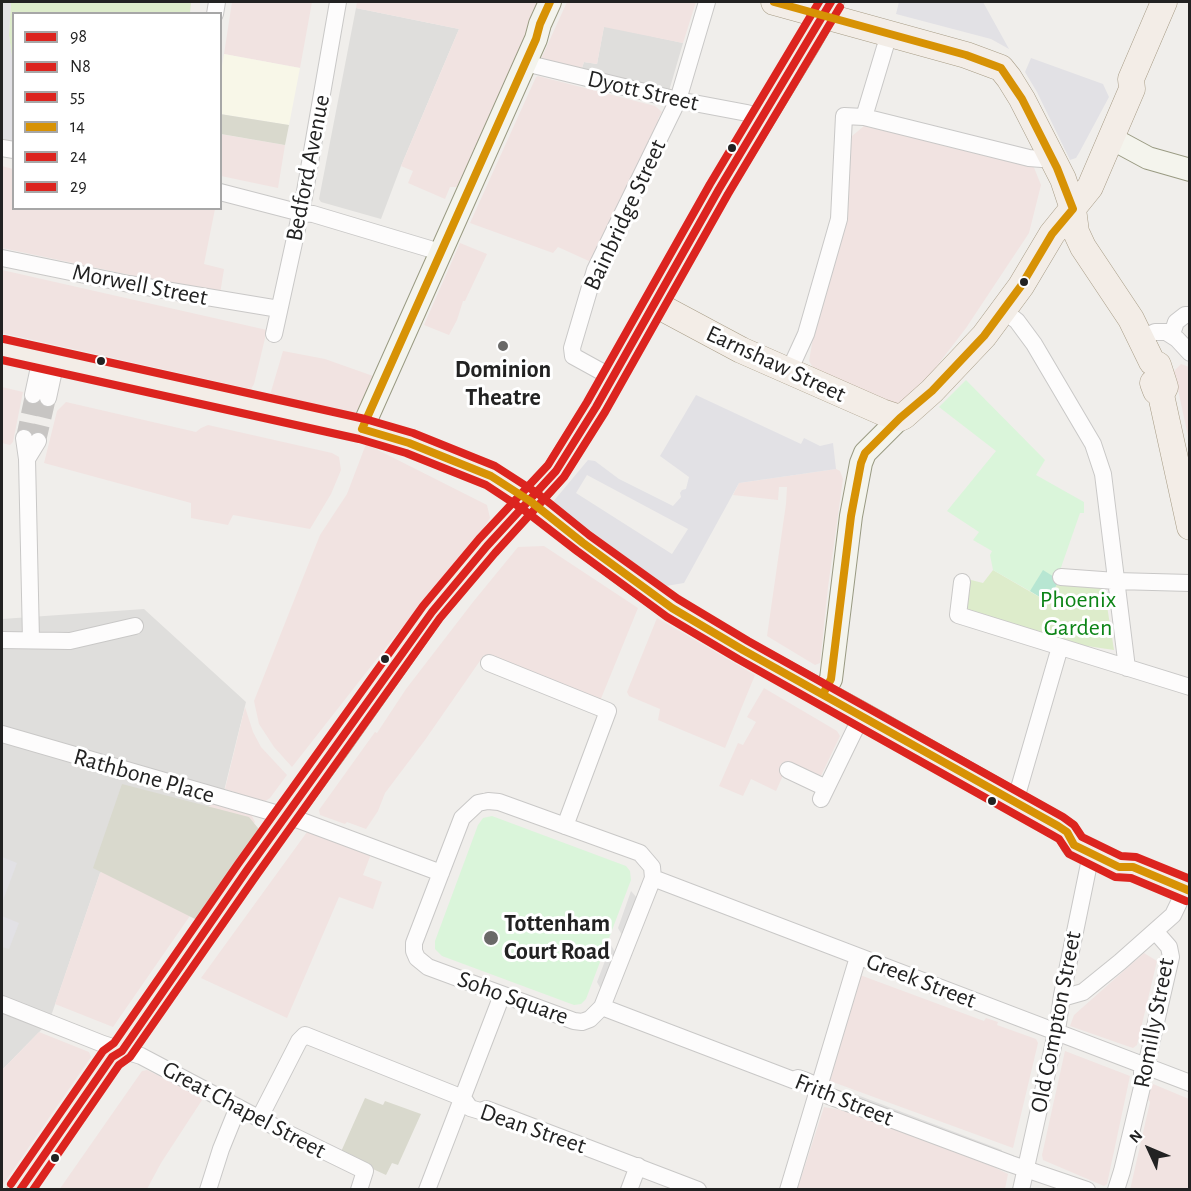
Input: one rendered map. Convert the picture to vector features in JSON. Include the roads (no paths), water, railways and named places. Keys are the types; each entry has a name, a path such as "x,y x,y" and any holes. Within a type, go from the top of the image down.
{"main road":[{"path":"774,2 827,8 856,24 985,61 1001,68 1010,78 1066,187 1073,209 1076,232 1083,247 1141,338 1152,362 1149,369 1156,390 1161,395 1190,527"},
{"path":"900,418 932,391 984,336 1021,286 1053,234 1073,209 1078,179 1132,89 1131,79 1164,2"},
{"path":"20,1190 112,1057 122,1051 292,818 339,744 432,612 487,546 556,471 613,378 827,8"},
{"name":"Earnshaw Street","path":"655,304 789,371 900,418"},
{"path":"2,349 362,429 409,443 491,476 530,501 672,608 1067,832 1074,845 1119,867 1132,867 1187,890"},
{"path":"1067,832 1078,831 1098,840 1124,855 1132,867"},
{"path":"34,1190 123,1062 122,1051"}],"street":[{"name":"Bedford Avenue","path":"274,334 301,213 338,2"},
{"path":"362,429 550,2"},
{"path":"678,100 707,2"},
{"path":"864,117 889,34"},
{"name":"Dyott Street","path":"525,63 762,118"},
{"name":"Bainbridge Street","path":"613,378 573,356 572,348 595,270 678,100"},
{"path":"789,371 806,334 839,219 844,116 864,117 1029,158 1041,159 1051,156"},
{"path":"1103,135 1148,158 1190,170"},
{"path":"222,193 313,214 440,252"},
{"name":"Morwell Street","path":"2,258 129,284 279,309"},
{"path":"1003,310 1017,321 1034,344 1093,444 1103,474 1127,668"},
{"path":"1172,334 1176,322 1185,315 1190,315"},
{"path":"1141,338 1155,332 1172,334 1190,353"},
{"path":"41,397 48,359"},
{"path":"823,694 831,679 851,516 861,463 865,453 900,418"},
{"path":"31,439 27,459 31,640"},
{"path":"1061,577 1190,583"},
{"path":"962,582 958,615 1190,687"},
{"path":"2,640 70,640 135,626"},
{"path":"1015,802 1060,647"},
{"path":"489,663 608,711 565,826"},
{"path":"788,770 823,794 862,715"},
{"name":"Rathbone Place","path":"2,734 292,818 320,829 327,829 441,873"},
{"name":"Soho Square","path":"488,801 499,802 640,854 652,867 653,878 602,1007 590,1019 582,1022 428,967 417,958 414,944 441,873 462,818 478,804 488,801"},
{"name":"Old Compton Street","path":"1021,1190 1056,1032 1091,854"},
{"name":"Greek Street","path":"653,878 1190,1083"},
{"path":"1062,995 1076,996 1083,992 1173,915 1187,890"},
{"name":"Romilly Street","path":"1116,1190 1142,1087 1142,1072 1146,1066 1171,953 1169,947 1155,931"},
{"path":"788,1190 858,957"},
{"path":"427,1190 502,995"},
{"name":"Great Chapel Street","path":"2,1004 151,1061 235,1114 259,1119 365,1170 359,1190"},
{"name":"Frith Street","path":"602,1007 793,1080 798,1078 804,1080 829,1096 1087,1190"},
{"name":"Dean Street","path":"259,1119 299,1041 305,1035 463,1098 470,1108 480,1112 486,1109 698,1190"},
{"path":"208,1190 235,1114"},
{"path":"629,1190 638,1167"}],"tunnel":[{"path":"24,438 33,395"},
{"path":"38,441 48,398"}],"place":[{"name":"Dominion Theatre","path":"503,346"},
{"name":"Tottenham Court Road","path":"491,938"}],"park label":[{"name":"Phoenix Garden","path":"1078,614"}]}
